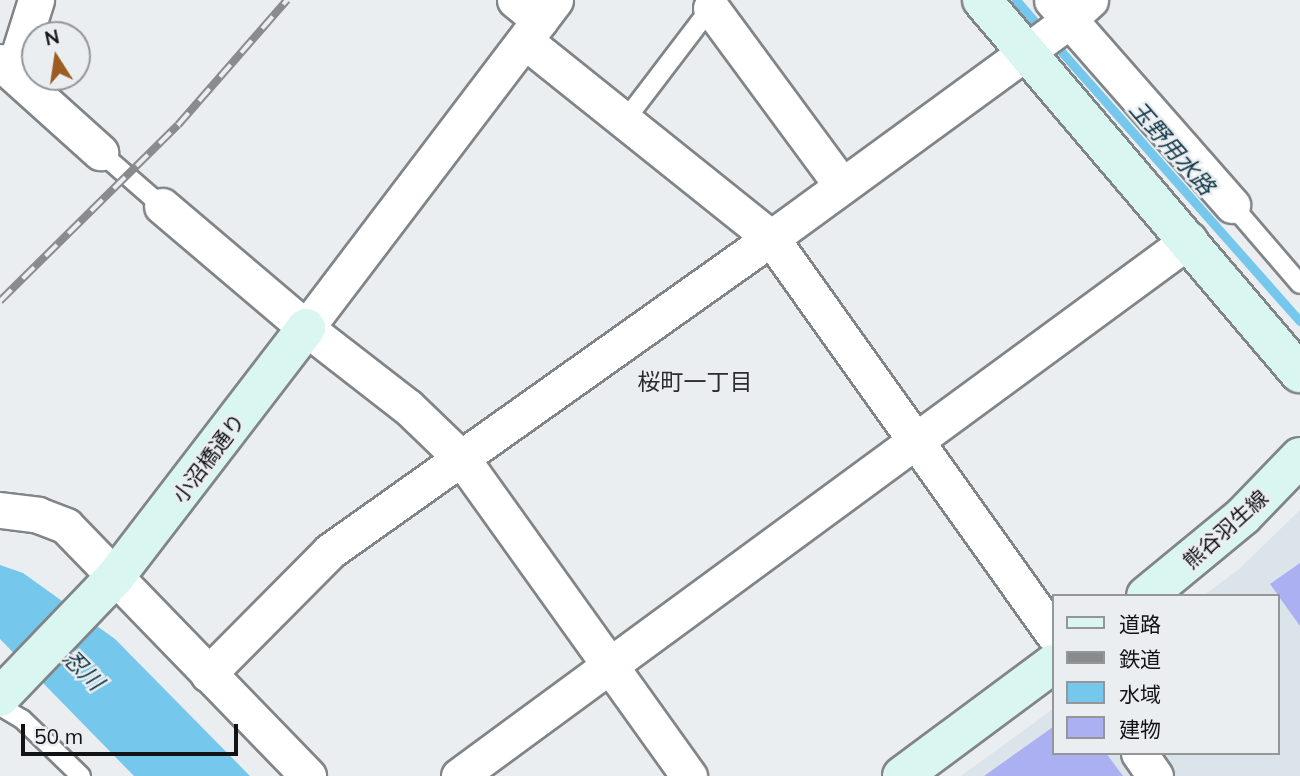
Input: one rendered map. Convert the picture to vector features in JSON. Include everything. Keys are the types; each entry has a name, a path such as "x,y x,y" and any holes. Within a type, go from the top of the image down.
{"street":[{"path":"36,0 6,67 100,152"},
{"path":"982,0 1056,24 1232,205"},
{"path":"714,4 842,186"},
{"path":"306,328 534,15 626,119 771,238 1052,633"},
{"path":"208,674 313,565 771,238 1056,24"},
{"path":"1056,24 1189,240 1300,373"},
{"path":"162,206 306,328 408,407 462,459 689,776"},
{"path":"459,776 1189,240"},
{"name":"小沼橋通り","path":"2,698 111,581 306,328"},
{"name":"熊谷羽生線","path":"1148,594 1243,516 1300,457"},
{"path":"0,510 38,515 66,526 111,581 309,776"},
{"path":"902,776 1052,665"},
{"path":"1140,755 1155,776"}],"lane":[{"path":"626,119 714,4"},
{"path":"100,152 162,206"},
{"path":"1232,205 1300,284"},
{"path":"2,698 81,776"}],"shaded area":[{"path":"1300,510 1300,776 1172,776 1157,755 1279,755 1279,594 1206,594 1238,570"},
{"path":"1052,710 1052,755 1123,755 1139,776 961,776"}],"water":[{"name":"忍川","path":"0,565 23,573 115,639 250,776 134,776 0,639"}],"building":[{"path":"1300,563 1300,626 1279,594 1270,584"},
{"path":"1052,728 1052,755 1107,755 1123,776 984,776"}],"waterway":[{"name":"玉野用水路","path":"1016,0 1042,30"},
{"name":"玉野用水路","path":"1052,41 1300,321"}],"railway":[{"path":"0,301 178,125 287,0"}],"district":[{"name":"桜町一丁目","path":"695,382"}]}
